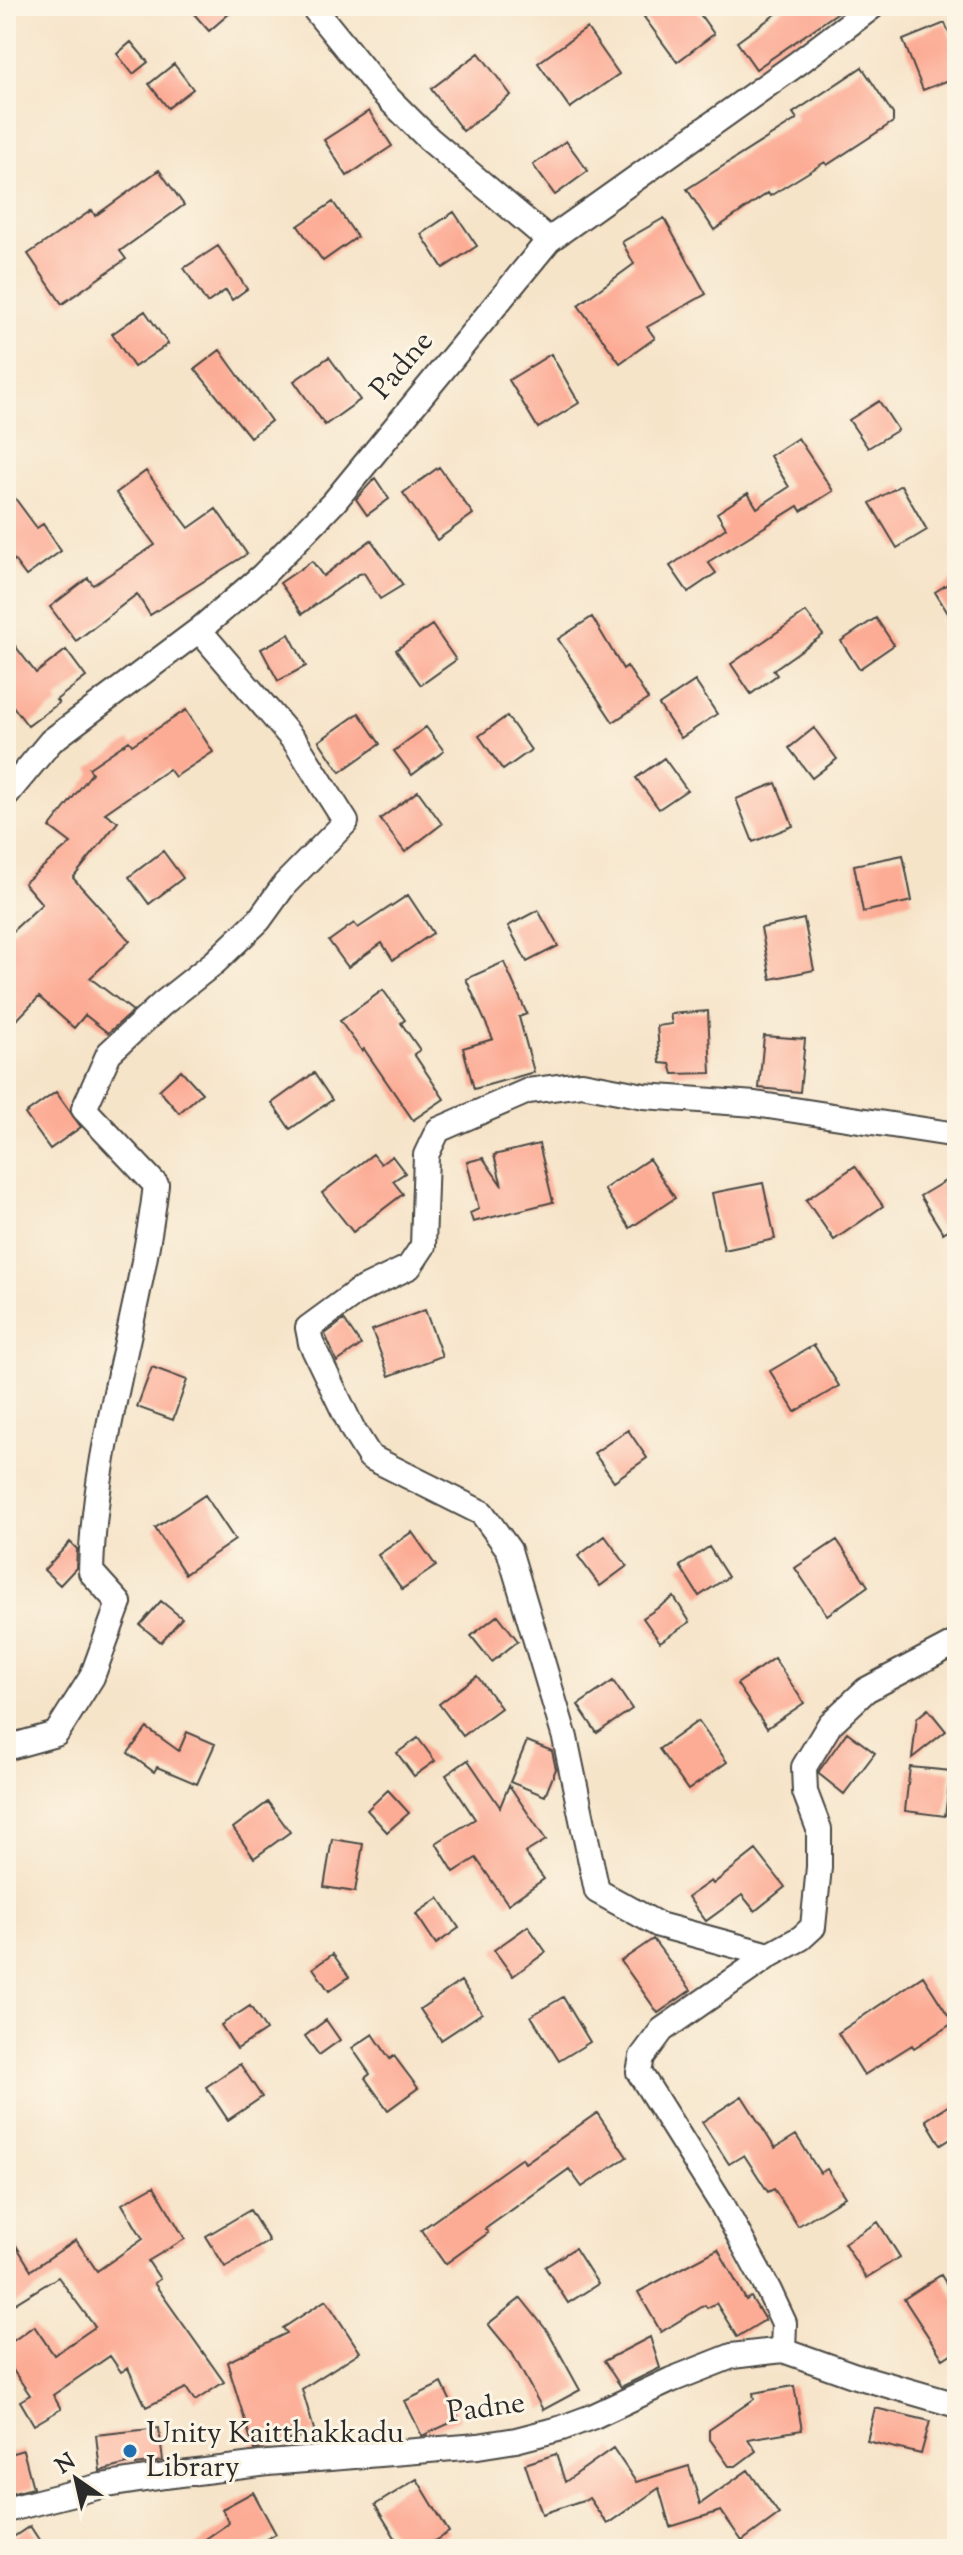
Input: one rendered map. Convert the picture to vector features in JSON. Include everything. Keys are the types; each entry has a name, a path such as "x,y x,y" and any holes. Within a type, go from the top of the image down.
{"street":[{"path":"312,6 381,91 429,139 549,240"},
{"name":"Padne","path":"6,795 51,741 199,630 262,576 334,502 549,240 873,6"},
{"path":"6,1748 56,1734 92,1677 119,1603 91,1572 92,1521 150,1239 156,1185 84,1109 109,1053 259,920 285,884 346,822 296,743 199,630"},
{"path":"770,1955 659,1925 597,1891 565,1738 509,1550 482,1513 370,1457 353,1430 311,1343 308,1328 357,1292 409,1267 423,1246 426,1155 438,1130 528,1091 582,1084 644,1096 755,1104 957,1135"},
{"path":"783,2350 784,2323 769,2291 723,2206 639,2072 642,2057 662,2030 813,1927 819,1829 805,1792 804,1767 830,1724 866,1690 957,1642"},
{"name":"Padne","path":"6,2510 101,2486 165,2476 268,2463 478,2446 516,2440 594,2416 732,2356 783,2350 853,2375 957,2405"}],"building":[{"path":"187,6 238,6 209,31"},
{"path":"640,6 694,6 714,34 677,62 644,17 647,15"},
{"path":"787,6 847,6 756,69 737,42"},
{"path":"945,23 957,53 957,77 923,90 903,40"},
{"path":"587,28 619,74 570,108 538,63"},
{"path":"131,42 148,62 133,74 117,54"},
{"path":"479,53 511,95 463,131 431,89"},
{"path":"174,64 193,89 168,108 149,84"},
{"path":"862,67 893,114 893,122 827,165 825,162 770,196 768,193 714,230 687,189 797,119 793,113"},
{"path":"369,111 392,146 347,176 324,140"},
{"path":"566,141 588,171 555,195 533,165"},
{"path":"159,170 184,205 120,251 126,259 62,304 28,254 92,210 95,216"},
{"path":"333,202 357,237 323,261 298,226"},
{"path":"454,212 477,246 443,268 421,234"},
{"path":"664,218 706,294 647,327 655,338 620,363 578,305 634,264 622,242"},
{"path":"218,246 247,289 232,300 226,290 207,303 184,268"},
{"path":"145,311 168,344 134,367 112,334"},
{"path":"220,350 271,421 250,437 195,369"},
{"path":"551,354 579,403 538,428 509,380"},
{"path":"329,357 360,400 325,425 294,381"},
{"path":"879,401 898,430 868,448 849,420"},
{"path":"798,438 833,491 801,511 798,506 708,562 716,573 688,592 670,566 726,528 717,513 748,493 757,508 789,487 770,456"},
{"path":"439,467 473,514 437,540 403,493"},
{"path":"146,471 189,528 216,509 247,554 150,615 137,594 76,641 50,607 88,578 93,585 155,545 116,493"},
{"path":"375,478 389,499 367,515 356,499"},
{"path":"901,485 927,530 897,548 870,503"},
{"path":"6,486 37,528 43,524 61,551 26,576 6,549"},
{"path":"371,540 403,585 380,599 364,573 359,574 302,614 280,583 312,561 323,576"},
{"path":"957,578 957,628 935,592"},
{"path":"806,612 823,635 773,670 777,675 751,694 731,664"},
{"path":"592,617 623,669 627,666 648,699 613,722 558,639"},
{"path":"876,618 894,645 859,669 841,641"},
{"path":"432,625 456,660 421,685 396,650"},
{"path":"6,634 36,673 66,650 86,677 56,700 59,703 28,726 6,697"},
{"path":"289,634 306,666 278,681 261,649"},
{"path":"695,681 717,714 681,738 659,705"},
{"path":"186,710 213,752 175,777 169,769 105,813 118,822 73,878 130,941 90,978 133,1011 108,1033 85,1015 74,1028 39,997 6,1031 6,937 42,904 24,883 71,843 50,827 92,773 89,768 129,741 132,745"},
{"path":"359,713 380,744 340,772 319,741"},
{"path":"507,716 531,750 503,770 479,736"},
{"path":"426,727 444,751 412,775 394,751"},
{"path":"814,728 837,759 812,778 789,748"},
{"path":"664,758 687,790 659,809 636,778"},
{"path":"776,783 793,826 753,842 736,799"},
{"path":"418,791 442,824 405,852 380,819"},
{"path":"163,851 183,878 149,904 129,877"},
{"path":"903,855 912,901 863,912 854,865"},
{"path":"408,895 433,933 393,960 382,943 348,967 329,941 354,923 358,928"},
{"path":"538,910 558,946 527,962 508,926"},
{"path":"804,919 814,970 771,979 761,928"},
{"path":"504,962 527,1014 519,1017 534,1072 474,1089 463,1048 493,1039 466,979"},
{"path":"383,990 405,1020 401,1023 420,1050 414,1054 444,1099 413,1120 364,1049 362,1051 340,1021"},
{"path":"708,1011 711,1073 673,1074 670,1064 660,1063 657,1026 672,1024 670,1014"},
{"path":"764,1036 805,1039 800,1092 759,1088"},
{"path":"181,1070 202,1093 179,1113 159,1090"},
{"path":"314,1073 332,1100 290,1129 272,1103"},
{"path":"56,1092 81,1127 50,1149 25,1114"},
{"path":"539,1144 553,1202 473,1222 470,1213 479,1209 467,1162 483,1158 502,1186 494,1155"},
{"path":"373,1154 381,1164 392,1156 405,1173 393,1181 403,1194 353,1232 322,1193"},
{"path":"649,1159 675,1198 630,1228 604,1189"},
{"path":"855,1166 883,1206 834,1240 806,1200"},
{"path":"957,1174 957,1224 943,1233 920,1196"},
{"path":"763,1183 775,1239 724,1250 712,1193"},
{"path":"425,1310 442,1356 389,1376 372,1330"},
{"path":"344,1320 361,1345 337,1362 325,1334"},
{"path":"814,1345 839,1386 795,1412 770,1371"},
{"path":"152,1367 187,1380 173,1420 137,1407"},
{"path":"628,1430 647,1458 614,1481 594,1453"},
{"path":"205,1495 235,1540 185,1574 155,1528"},
{"path":"412,1532 436,1566 402,1589 378,1555"},
{"path":"605,1536 627,1566 600,1586 578,1556"},
{"path":"837,1540 868,1586 827,1615 795,1568"},
{"path":"70,1542 77,1549 76,1568 60,1585 44,1570"},
{"path":"709,1547 728,1577 699,1596 680,1566"},
{"path":"674,1597 690,1622 660,1642 643,1618"},
{"path":"161,1601 182,1618 161,1642 140,1625"},
{"path":"498,1615 518,1641 492,1662 471,1636"},
{"path":"774,1658 804,1703 767,1728 737,1684"},
{"path":"477,1676 501,1708 463,1736 439,1704"},
{"path":"613,1681 632,1709 597,1733 578,1705"},
{"path":"928,1709 946,1731 912,1758 917,1718"},
{"path":"698,1721 727,1762 688,1790 659,1749"},
{"path":"147,1728 179,1751 187,1732 215,1744 197,1784 157,1767 154,1772 128,1753"},
{"path":"847,1732 875,1753 844,1794 819,1771"},
{"path":"418,1738 435,1761 414,1776 397,1753"},
{"path":"527,1741 552,1751 556,1769 545,1796 510,1782"},
{"path":"468,1760 500,1807 509,1785 546,1840 525,1853 544,1879 508,1904 476,1858 454,1872 436,1843 475,1819 446,1775"},
{"path":"910,1767 951,1771 945,1816 905,1811"},
{"path":"388,1790 409,1813 387,1832 367,1810"},
{"path":"268,1802 290,1832 254,1858 233,1828"},
{"path":"332,1839 363,1844 355,1892 324,1887"},
{"path":"756,1850 785,1887 755,1911 742,1895 706,1921 688,1897 711,1881 713,1884"},
{"path":"439,1898 459,1928 436,1944 416,1914"},
{"path":"528,1926 546,1952 513,1976 494,1950"},
{"path":"653,1939 691,1990 658,2013 621,1961"},
{"path":"333,1954 349,1977 329,1991 313,1968"},
{"path":"923,1976 953,2023 864,2075 838,2033"},
{"path":"461,1981 482,2013 441,2040 420,2009"},
{"path":"563,1997 590,2042 559,2061 531,2016"},
{"path":"250,2006 266,2030 237,2049 221,2025"},
{"path":"326,2020 340,2040 319,2055 305,2036"},
{"path":"373,2034 390,2059 394,2056 418,2088 388,2110 365,2078 370,2074 352,2048"},
{"path":"240,2064 262,2097 228,2120 206,2087"},
{"path":"742,2096 775,2148 796,2135 820,2173 827,2169 845,2197 798,2226 774,2189 768,2192 744,2155 729,2164 702,2122"},
{"path":"957,2100 957,2135 941,2145 926,2120"},
{"path":"597,2113 627,2157 582,2187 569,2169 485,2229 488,2233 445,2264 421,2230 522,2158 525,2163"},
{"path":"154,2186 185,2239 148,2261 160,2279 154,2283 224,2382 195,2401 186,2388 146,2407 128,2368 121,2372 110,2356 53,2395 61,2409 34,2425 20,2401 30,2395 6,2360 6,2346 34,2326 54,2355 95,2327 58,2277 14,2304 6,2290 6,2229 31,2270 76,2240 97,2271 143,2239 122,2204"},
{"path":"250,2210 269,2241 225,2267 206,2236"},
{"path":"878,2222 900,2257 866,2278 844,2243"},
{"path":"575,2248 598,2284 568,2303 545,2267"},
{"path":"718,2249 746,2300 751,2297 765,2320 737,2337 716,2303 707,2308 705,2305 661,2332 638,2292"},
{"path":"941,2275 957,2301 957,2350 943,2359 904,2299"},
{"path":"521,2298 548,2332 580,2390 543,2410 512,2353 488,2324"},
{"path":"326,2300 360,2352 302,2389 315,2433 254,2450 227,2362 287,2333 283,2328"},
{"path":"650,2337 660,2368 621,2387 604,2361"},
{"path":"442,2383 459,2419 422,2436 405,2401"},
{"path":"794,2386 802,2430 748,2439 756,2451 736,2466 729,2466 709,2438 709,2430 754,2399 753,2393"},
{"path":"875,2408 930,2421 921,2454 867,2441"},
{"name":"Unity Kaitthakkadu Library","path":"159,2428 163,2461 136,2465 135,2462 100,2471 96,2435"},
{"path":"613,2448 636,2482 689,2466 700,2504 748,2470 779,2514 742,2541 721,2511 670,2527 659,2488 607,2524 589,2498 542,2514 525,2464 556,2454 565,2482"},
{"path":"23,2450 33,2488 6,2495 6,2455"},
{"path":"417,2479 449,2532 421,2549 402,2549 375,2505"},
{"path":"253,2492 276,2534 248,2549 191,2549 229,2523 222,2509"},
{"path":"30,2526 45,2549 6,2549 6,2542"}],"place":[{"name":"Unity Kaitthakkadu Library","path":"130,2451"}]}
